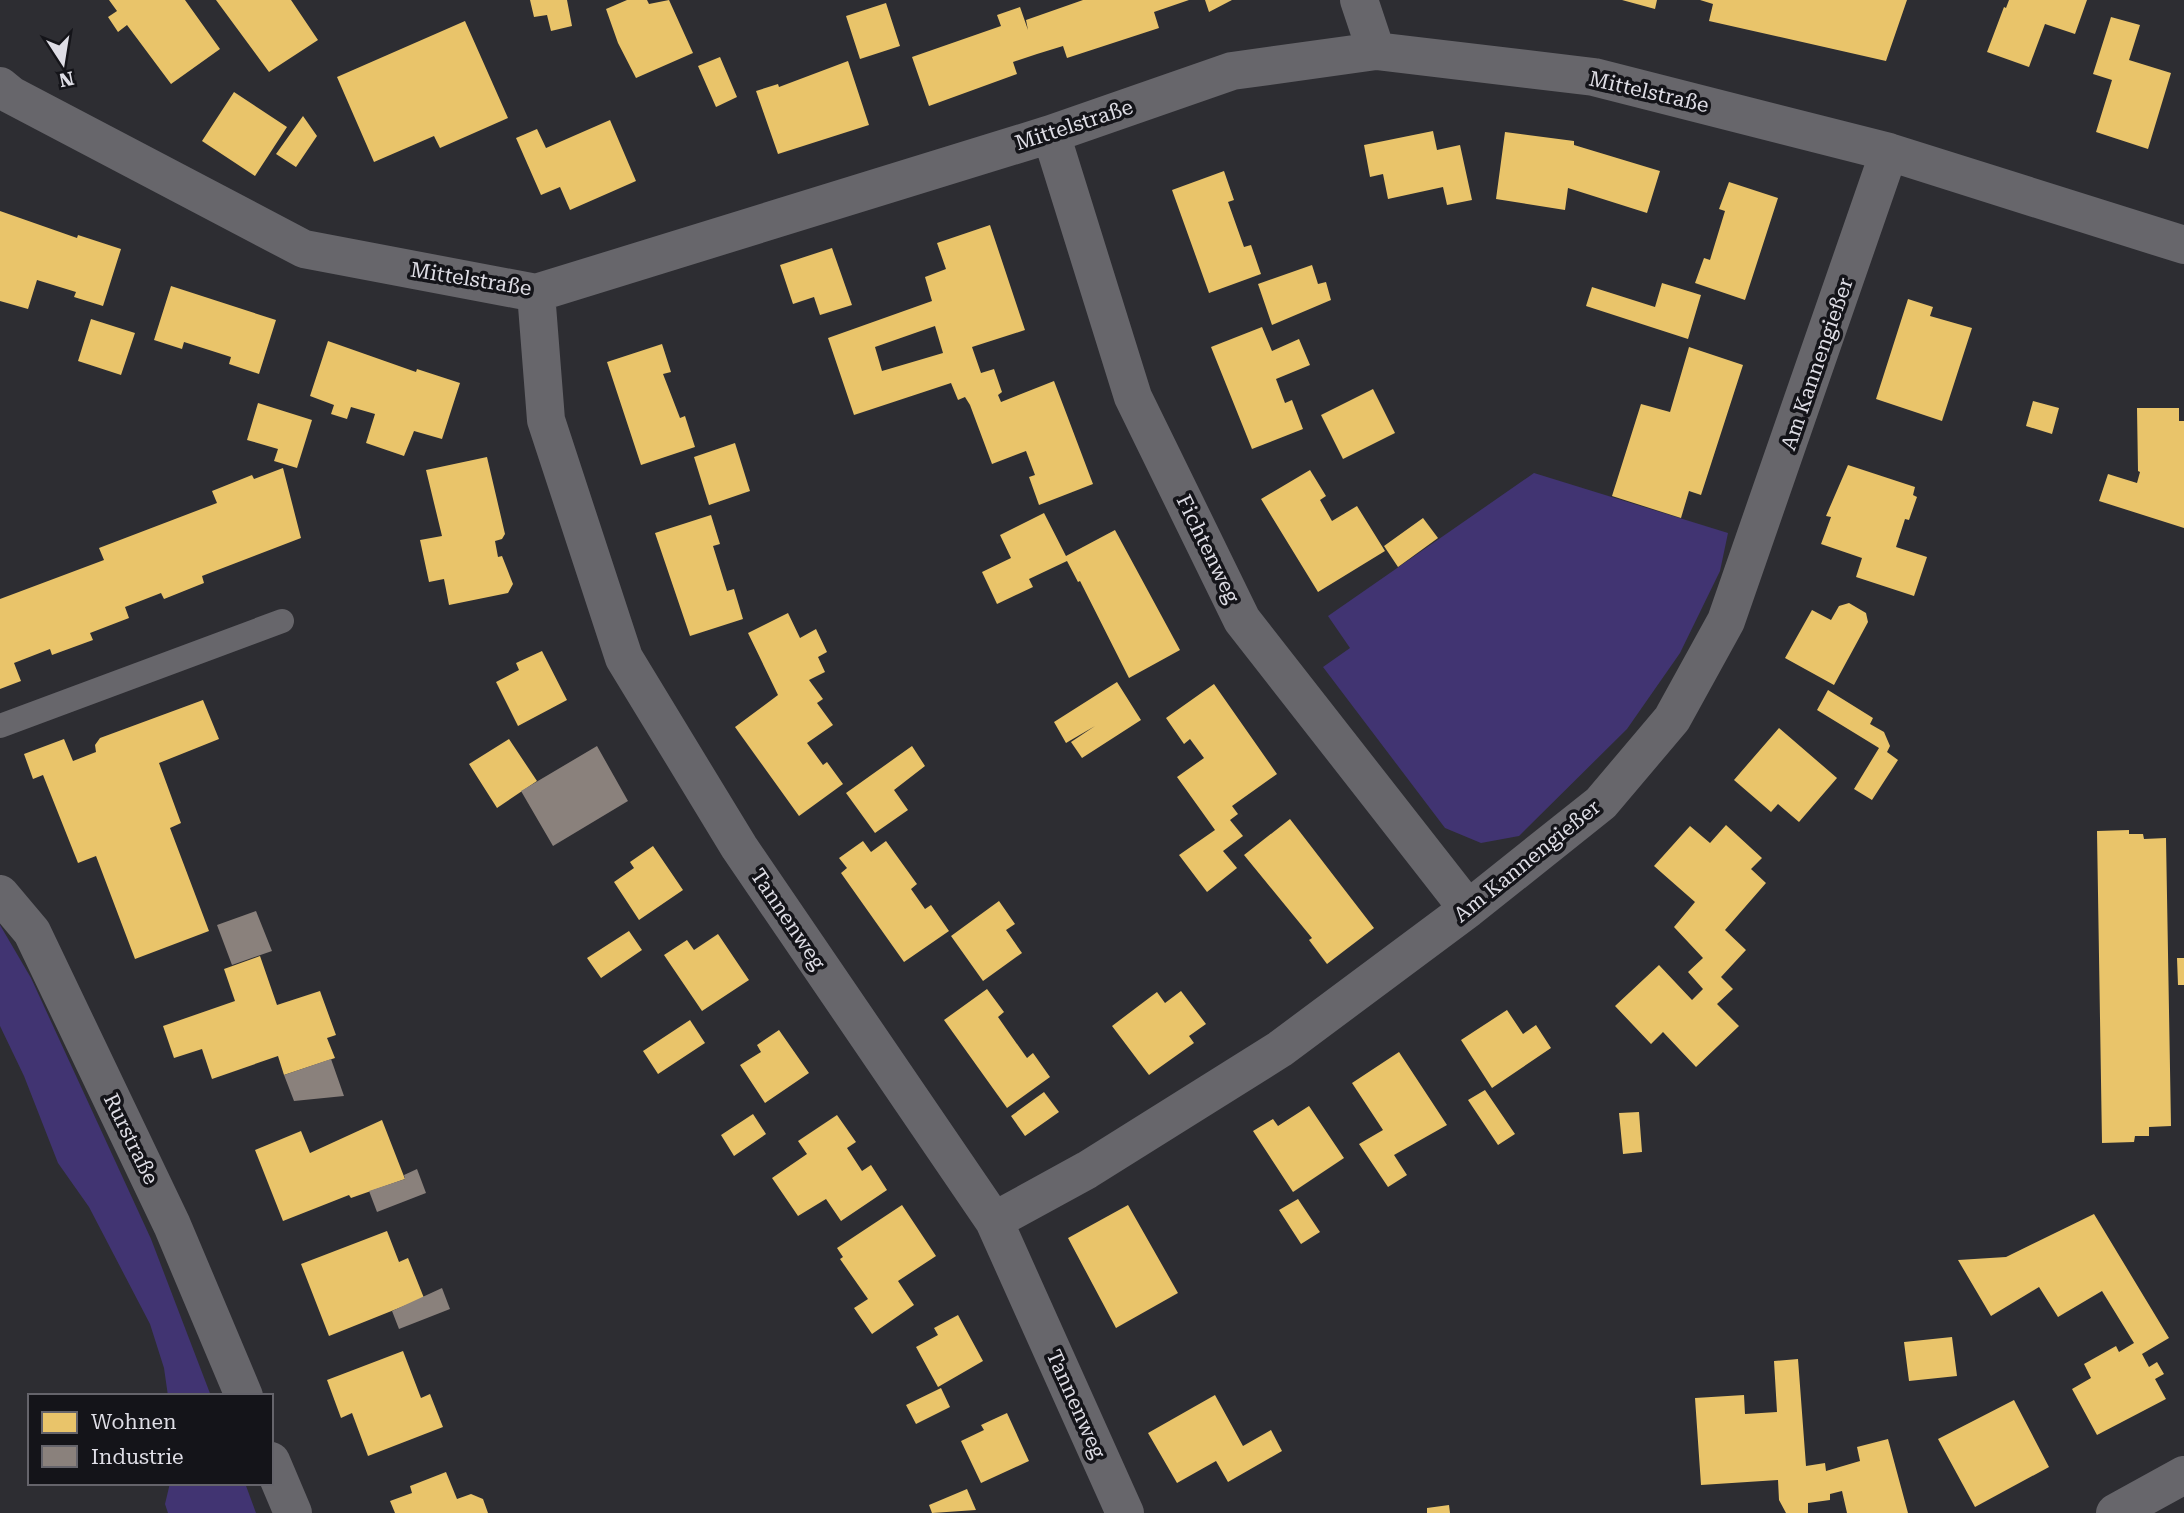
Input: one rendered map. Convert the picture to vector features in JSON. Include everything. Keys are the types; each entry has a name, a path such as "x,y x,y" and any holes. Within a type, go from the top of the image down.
{"street":[{"path":"1359,0 1376,51"},
{"name":"Mittelstraße","path":"0,86 11,95 304,249 536,293 1051,134 1232,71 1376,51 1594,77 1889,152 2184,246"},
{"name":"Fichtenweg","path":"1051,134 1133,397 1242,620 1468,909"},
{"name":"Am Kannengießer","path":"994,1221 1087,1170 1280,1049 1468,909 1601,803 1672,719 1727,621 1889,152"},
{"name":"Tannenweg","path":"536,293 546,420 624,658 739,847 994,1221 1125,1513"},
{"name":"Rurstraße","path":"0,894 32,932 172,1224 243,1394"},
{"path":"273,1466 293,1513"},
{"path":"2115,1513 2184,1475"}],"lane":[{"path":"0,726 282,621"}],"shaded area":[{"path":"1534,473 1728,533 1720,571 1680,653 1627,729 1519,836 1481,843 1445,828 1323,667 1350,648 1328,616"},
{"path":"0,925 31,978 151,1239 210,1394 168,1394 164,1368 150,1324 89,1207 58,1163 24,1076 0,1026"},
{"path":"170,1485 246,1485 256,1513 168,1513 165,1504"}],"building: Wohnen":[{"path":"109,0 185,0 220,49 171,84 127,25 118,32 108,17 117,11"},
{"path":"216,0 291,0 318,40 269,72"},
{"path":"530,0 567,0 572,26 551,31 547,15 534,17"},
{"path":"627,0 647,0 649,4 669,0 693,53 636,78 618,43 606,9"},
{"path":"1083,0 1189,0 1154,12 1159,28 1067,58 1063,46 1013,62 1017,74 929,106 912,57 1001,26 997,15 1020,7 1028,30 1026,20"},
{"path":"1205,0 1232,0 1209,12"},
{"path":"1622,0 1657,0 1655,9"},
{"path":"1700,0 1907,0 1886,61 1709,21 1713,4"},
{"path":"2009,0 2087,0 2075,34 2045,24 2029,67 1987,52"},
{"path":"886,3 900,46 860,59 846,16"},
{"path":"2111,17 2140,25 2129,60 2171,73 2148,149 2096,132 2112,80 2093,74"},
{"path":"465,21 508,118 440,148 434,136 374,162 337,77"},
{"path":"720,57 737,97 716,107 698,66"},
{"path":"848,61 869,125 778,154 756,91 778,84 779,87"},
{"path":"234,92 287,127 255,176 202,141"},
{"path":"303,116 317,136 296,167 276,154"},
{"path":"610,120 636,181 570,210 560,187 541,195 516,138 537,129 546,148"},
{"path":"1433,131 1437,150 1460,145 1472,200 1447,205 1443,187 1388,199 1383,174 1370,177 1364,145"},
{"path":"1505,132 1574,141 1574,145 1660,171 1647,213 1568,188 1565,210 1496,199"},
{"path":"1224,171 1234,200 1228,202 1244,247 1251,245 1261,274 1209,293 1172,190"},
{"path":"1729,182 1778,198 1745,300 1695,283 1704,258 1710,260 1725,211 1719,209"},
{"path":"0,211 77,238 78,235 121,249 103,306 74,297 76,292 37,280 28,309 0,301"},
{"path":"990,225 1025,330 972,347 981,373 994,369 1002,392 998,395 1001,402 1054,381 1093,484 1039,505 1029,477 1035,475 1026,451 992,464 970,405 965,397 958,400 951,383 854,415 828,338 932,301 925,277 946,269 937,243","holes":["935,326 943,353 882,371 875,347"]},
{"path":"832,248 852,305 820,315 814,297 793,304 780,265"},
{"path":"1312,265 1318,284 1326,282 1331,300 1272,325 1258,284"},
{"path":"1662,283 1701,295 1688,339 1586,306 1592,287 1655,307"},
{"path":"171,286 276,320 259,374 229,364 231,357 184,342 182,349 154,340"},
{"path":"1908,299 1933,307 1930,316 1972,328 1942,421 1876,399"},
{"path":"91,319 135,333 121,375 78,361"},
{"path":"1262,327 1272,351 1299,339 1310,365 1276,379 1285,403 1292,400 1303,429 1252,449 1211,347"},
{"path":"328,341 416,372 417,369 460,383 442,439 414,431 404,456 366,443 375,414 351,407 347,419 331,414 334,405 310,396"},
{"path":"662,344 671,372 663,374 680,418 685,416 695,447 641,465 607,362"},
{"path":"1689,347 1743,365 1701,495 1689,491 1681,518 1612,496 1641,404 1670,412"},
{"path":"1373,389 1395,433 1343,459 1321,415"},
{"path":"2033,401 2059,408 2052,434 2026,426"},
{"path":"258,403 312,420 297,468 274,461 278,449 247,440"},
{"path":"2137,408 2179,408 2179,421 2184,421 2184,528 2099,501 2108,474 2137,483 2140,472"},
{"path":"735,443 750,491 709,505 694,457"},
{"path":"487,457 505,534 502,539 495,541 498,557 502,556 513,584 508,593 449,605 444,579 429,582 420,540 442,536 426,470"},
{"path":"1848,465 1915,487 1913,495 1917,497 1909,520 1905,519 1896,547 1927,557 1914,596 1856,577 1862,558 1821,544 1831,517 1826,516"},
{"path":"283,468 301,538 202,576 204,583 164,599 161,593 125,607 129,618 90,633 93,640 52,655 50,649 14,663 21,681 0,689 0,599 104,560 99,548 217,503 212,491 252,475 254,479"},
{"path":"1310,470 1326,496 1320,500 1332,521 1357,506 1385,551 1318,592 1261,499"},
{"path":"1044,513 1066,556 1115,530 1180,650 1129,678 1080,581 1078,582 1067,561 1029,579 1033,587 997,604 982,572 1011,558 1000,535"},
{"path":"711,515 720,544 713,546 727,591 734,589 743,619 690,636 655,533"},
{"path":"1423,518 1438,538 1398,567 1384,546"},
{"path":"1849,603 1866,613 1868,622 1834,685 1785,658 1812,610 1831,620 1839,606"},
{"path":"788,613 800,638 816,629 827,652 818,657 825,672 809,680 823,699 817,703 833,725 807,743 823,765 827,762 843,784 799,816 735,727 778,695 748,633"},
{"path":"542,651 567,700 518,726 496,682 519,670 516,663"},
{"path":"1117,682 1141,720 1082,758 1071,742 1095,726 1066,743 1054,722"},
{"path":"1214,684 1277,774 1232,806 1238,814 1230,820 1243,836 1223,851 1237,868 1207,892 1179,855 1215,830 1177,777 1204,758 1190,739 1184,744 1166,718"},
{"path":"1828,690 1873,718 1870,724 1884,732 1890,746 1887,752 1898,760 1872,800 1854,789 1879,748 1817,710"},
{"path":"203,700 219,739 159,763 181,823 170,828 209,931 135,959 96,856 78,863 43,775 33,779 24,754 64,739 73,761 96,752 95,745 100,738"},
{"path":"1779,728 1837,778 1799,822 1778,804 1771,812 1734,780"},
{"path":"509,739 537,781 497,808 469,764"},
{"path":"912,746 925,766 894,790 908,810 875,833 846,793"},
{"path":"1290,819 1374,928 1327,964 1309,940 1312,938 1244,855"},
{"path":"1726,825 1762,858 1751,869 1766,883 1725,930 1746,950 1721,977 1733,989 1717,1004 1739,1026 1696,1067 1663,1032 1651,1044 1615,1006 1659,965 1692,1000 1703,989 1688,972 1703,958 1674,927 1695,902 1654,866 1690,826 1710,843"},
{"path":"2129,830 2129,834 2143,834 2144,839 2166,838 2171,1126 2149,1127 2149,1136 2135,1136 2134,1142 2102,1143 2097,831"},
{"path":"863,841 871,852 886,841 917,884 911,889 925,909 931,905 949,931 904,962 841,873 847,868 839,858"},
{"path":"653,846 683,890 639,920 614,882 634,868 630,862"},
{"path":"999,901 1015,924 1006,930 1022,953 983,981 951,936"},
{"path":"629,931 642,950 601,978 587,958"},
{"path":"718,934 749,980 702,1011 664,955 687,940 694,950"},
{"path":"260,956 277,1005 320,991 336,1035 327,1038 335,1058 284,1075 278,1056 212,1079 202,1049 174,1058 163,1026 235,1001 224,969"},
{"path":"2177,958 2184,958 2184,985 2178,985"},
{"path":"987,989 1004,1012 998,1017 1027,1058 1033,1053 1050,1077 1007,1108 944,1020"},
{"path":"1181,991 1206,1024 1189,1036 1194,1043 1149,1075 1112,1026 1157,992 1165,1003"},
{"path":"1507,1010 1523,1034 1536,1025 1551,1048 1492,1088 1461,1040"},
{"path":"690,1020 705,1043 658,1074 643,1051"},
{"path":"779,1030 809,1073 765,1103 740,1065 761,1052 757,1045"},
{"path":"1399,1052 1447,1125 1394,1155 1407,1175 1388,1187 1359,1144 1383,1130 1352,1083"},
{"path":"1485,1090 1515,1134 1498,1145 1468,1100"},
{"path":"1044,1092 1059,1112 1025,1136 1011,1116"},
{"path":"1309,1106 1344,1158 1293,1192 1253,1131 1273,1119 1278,1126"},
{"path":"1639,1112 1642,1152 1623,1154 1619,1113"},
{"path":"753,1114 766,1134 734,1156 721,1135"},
{"path":"837,1115 856,1142 847,1148 862,1171 871,1165 887,1190 841,1221 826,1199 798,1216 772,1178 807,1154 798,1141"},
{"path":"382,1120 405,1179 351,1198 349,1195 283,1221 255,1150 301,1131 310,1153"},
{"path":"1298,1199 1320,1232 1301,1244 1279,1210"},
{"path":"902,1205 936,1256 898,1281 914,1305 872,1334 854,1308 868,1299 840,1259 843,1257 837,1248"},
{"path":"1128,1205 1178,1293 1116,1328 1068,1238"},
{"path":"2094,1214 2169,1338 2142,1354 2149,1367 2157,1362 2164,1374 2155,1379 2166,1399 2097,1435 2072,1389 2091,1378 2084,1364 2116,1346 2119,1352 2134,1343 2102,1291 2058,1317 2039,1287 1991,1316 1958,1260 2006,1257"},
{"path":"387,1231 399,1262 408,1258 424,1298 329,1336 301,1264"},
{"path":"958,1315 983,1361 938,1387 916,1347 938,1335 934,1328"},
{"path":"1952,1337 1957,1376 1909,1381 1904,1342"},
{"path":"403,1351 421,1398 430,1394 443,1427 368,1456 352,1413 341,1418 327,1380"},
{"path":"1798,1359 1806,1466 1825,1463 1826,1471 1860,1461 1857,1447 1888,1439 1908,1513 1847,1513 1842,1491 1830,1494 1830,1500 1808,1503 1808,1513 1786,1513 1779,1500 1778,1480 1701,1485 1695,1398 1744,1395 1745,1414 1777,1412 1774,1361"},
{"path":"941,1388 950,1407 916,1424 906,1405"},
{"path":"1215,1395 1243,1446 1271,1430 1282,1451 1228,1482 1216,1461 1177,1483 1148,1433"},
{"path":"2014,1400 2049,1467 1975,1507 1938,1439"},
{"path":"1007,1413 1029,1461 981,1483 961,1441 984,1430 981,1425"},
{"path":"446,1472 457,1499 471,1494 483,1499 488,1513 395,1513 390,1501 412,1493 410,1486"},
{"path":"967,1489 976,1510 932,1513 929,1505"},
{"path":"1449,1505 1450,1513 1427,1513 1427,1508"}],"building: Industrie":[{"path":"597,746 628,801 553,846 521,791"},
{"path":"256,911 272,951 232,965 217,925"},
{"path":"331,1059 344,1096 294,1101 284,1075"},
{"path":"417,1169 426,1193 377,1212 369,1191 405,1179 404,1175"},
{"path":"442,1288 450,1309 399,1329 392,1311"}]}
